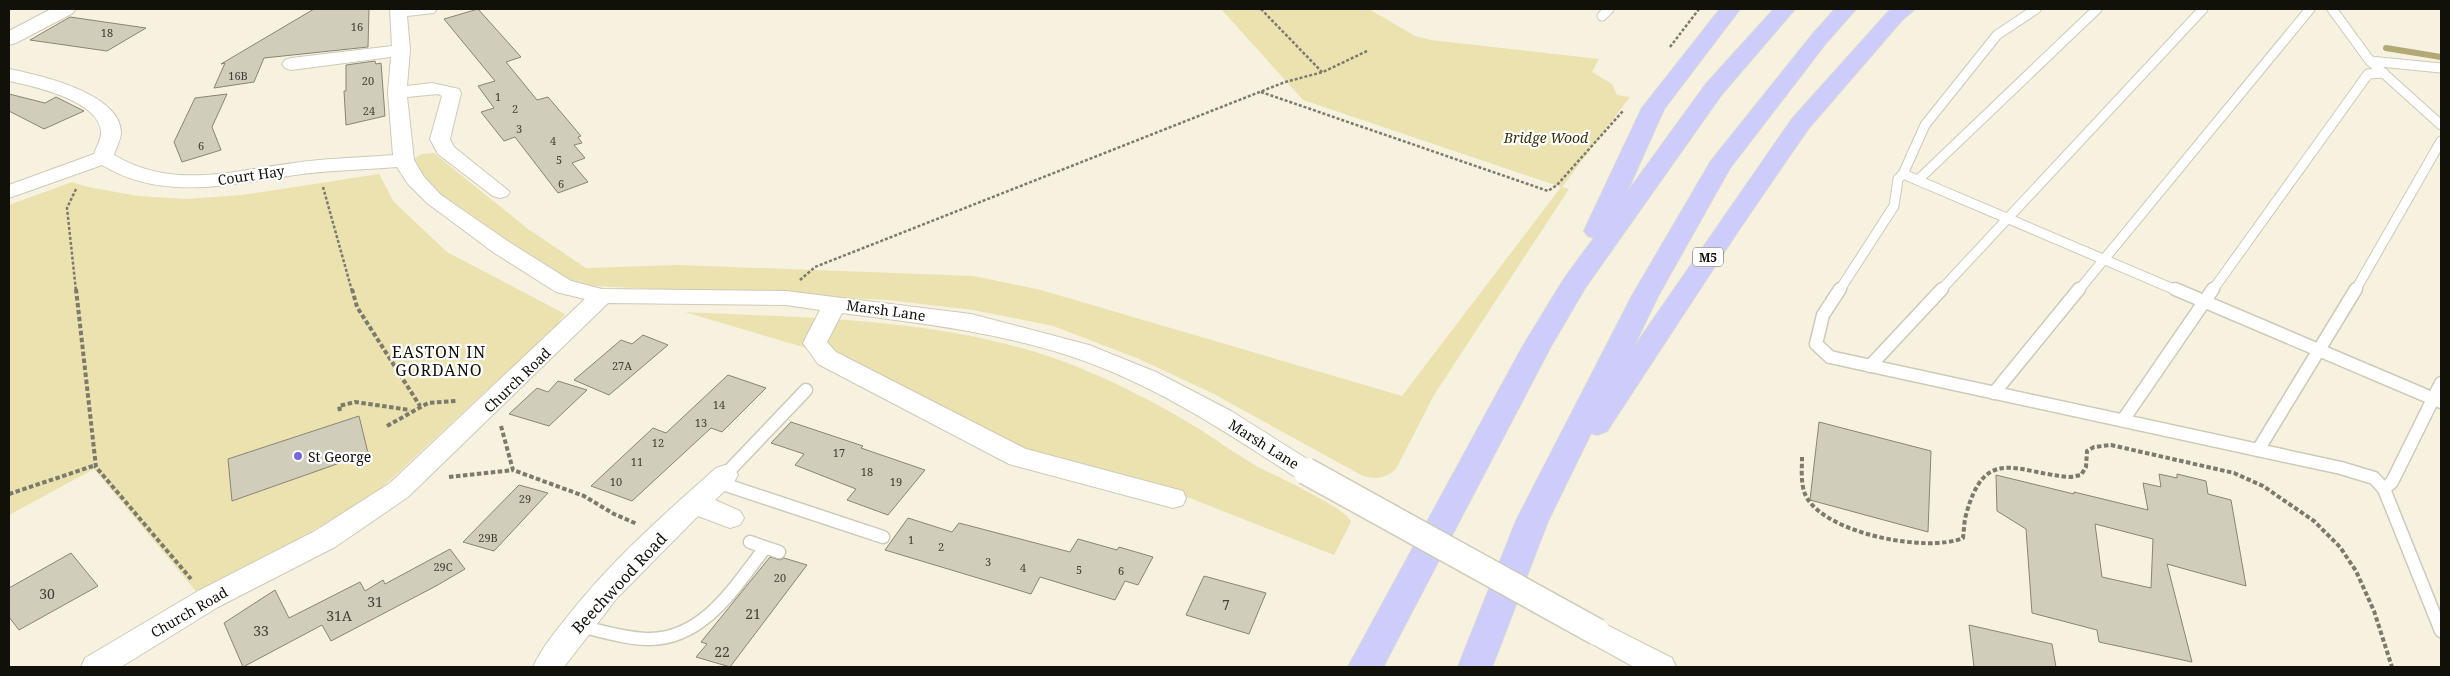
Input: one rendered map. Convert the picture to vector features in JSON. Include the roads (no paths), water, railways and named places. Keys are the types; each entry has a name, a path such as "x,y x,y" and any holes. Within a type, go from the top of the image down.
{"highway":[{"path":"1365,667 1533,355 1573,285 1653,108 1730,9"},
{"path":"1573,285 1714,89 1785,9"},
{"name":"M5","path":"1475,667 1532,521 1645,296 1719,166 1819,39 1846,9"},
{"name":"M5","path":"1532,521 1726,230 1800,124 1895,16 1905,9"}],"street":[{"path":"9,39 66,9"},
{"path":"428,9 398,10 401,50 397,94 404,160 415,180 434,199 501,247 564,287 602,296"},
{"path":"291,64 401,50"},
{"path":"9,75 66,91 96,108 108,119 111,132 104,157 9,192"},
{"path":"397,94 432,88 441,88 452,93 440,139 445,150 501,185"},
{"name":"Court Hay","path":"104,157 116,166 135,174 183,182 217,181 293,169 404,160"},
{"name":"Marsh Lane","path":"602,296 786,298 971,322 1081,351 1147,378 1222,417 1306,471 1661,667"},
{"name":"Church Road","path":"96,667 208,599 325,539 399,490 602,296"},
{"name":"Marsh Lane","path":"835,304 815,343 827,358 1018,457 1174,498"},
{"name":"Beechwood Road","path":"548,667 577,625 623,573 721,478"},
{"path":"695,503 730,518"}],"lane":[{"path":"1602,16 1609,9"},
{"path":"2036,9 1997,35 1925,126 1903,174 1898,179 1894,206 1824,315 1816,344 1830,357 2341,468 2374,478 2384,489 2441,631"},
{"path":"1918,180 2097,9"},
{"path":"1870,366 2203,9"},
{"path":"1994,393 2310,9"},
{"path":"2332,9 2370,61 2441,125"},
{"path":"2370,61 2441,68"},
{"path":"2122,420 2204,302 2368,74 2384,73"},
{"path":"2258,450 2320,351 2441,141"},
{"path":"1903,174 2438,401"},
{"path":"2384,489 2392,482 2438,401 2441,384"},
{"path":"806,390 721,478 883,537"},
{"path":"750,542 779,552"},
{"path":"577,625 634,638 652,640 674,636 690,630 722,603 765,548"}],"waterway":[{"path":"2386,48 2441,57"}],"place":[{"name":"St George","path":"298,456"}],"district":[{"name":"EASTON IN GORDANO","path":"439,361"}],"park label":[{"name":"Bridge Wood","path":"1546,137"}]}
